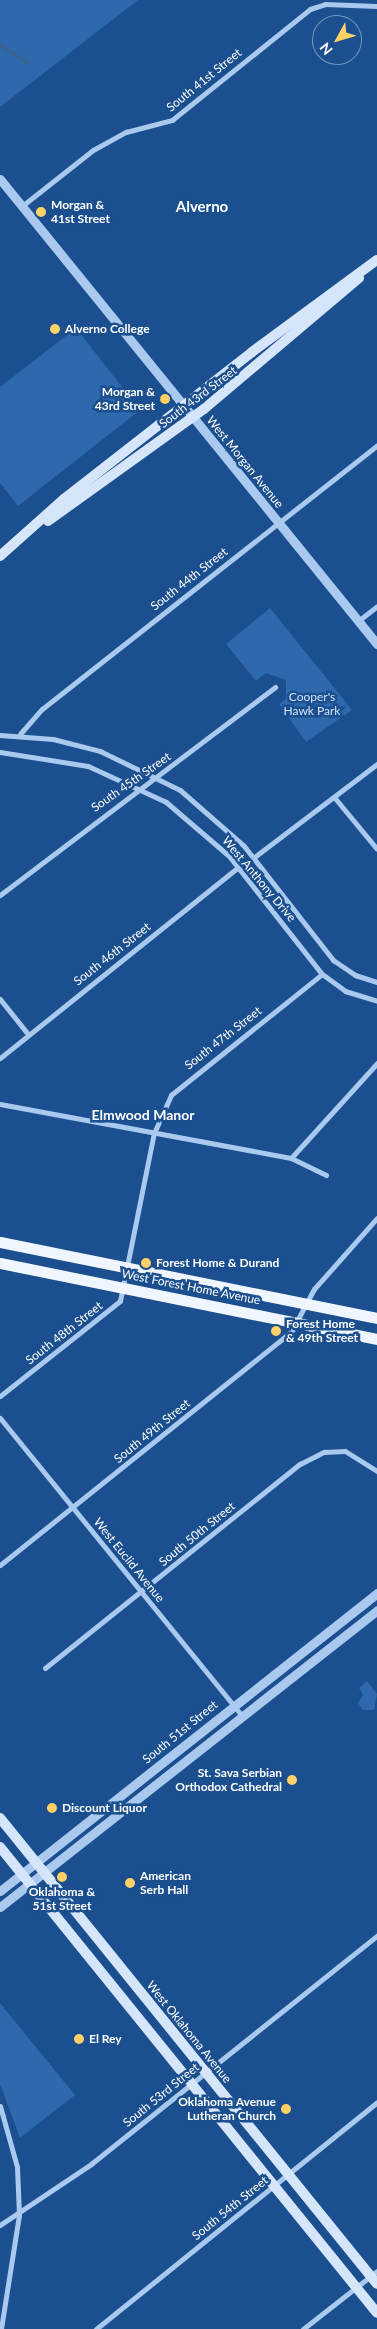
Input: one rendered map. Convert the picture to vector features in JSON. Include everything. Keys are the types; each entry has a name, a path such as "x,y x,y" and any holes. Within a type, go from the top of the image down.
{"main road":[{"name":"South 43rd Street","path":"22,538 193,417 244,378 377,260"},
{"name":"South 43rd Street","path":"0,556 183,405 377,260"},
{"path":"234,366 244,378"},
{"name":"West Forest Home Avenue","path":"0,1242 298,1323 377,1339"},
{"name":"West Forest Home Avenue","path":"0,1263 127,1278 306,1304 377,1318"},
{"name":"West Oklahoma Avenue","path":"0,1818 288,2174 375,2277"},
{"path":"0,1847 377,2313"}],"street":[{"name":"South 41st Street","path":"22,206 93,150 126,132 172,120 310,9 325,4 377,6"},
{"name":"West Morgan Avenue","path":"0,179 377,644"},
{"name":"South 44th Street","path":"20,734 42,709 377,445"},
{"path":"358,621 377,606"},
{"name":"South 45th Street","path":"0,895 275,686"},
{"name":"West Anthony Drive","path":"0,735 20,734 100,751 156,776 210,813 253,858 333,960 355,976 377,982"},
{"name":"West Anthony Drive","path":"0,752 88,766 139,788 199,826 238,867 322,974 345,991 377,1001"},
{"path":"253,858 377,764"},
{"path":"334,797 377,849"},
{"name":"South 46th Street","path":"0,1058 28,1033 238,867"},
{"name":"South 47th Street","path":"127,1278 154,1133 163,1107 176,1088 322,974"},
{"path":"0,999 28,1033"},
{"path":"291,1158 377,1063"},
{"path":"0,1104 291,1158 326,1174"},
{"name":"South 49th Street","path":"0,1565 298,1323 306,1304 377,1218"},
{"name":"South 48th Street","path":"0,1396 120,1301 127,1278"},
{"name":"West Euclid Avenue","path":"0,1418 242,1716"},
{"name":"South 50th Street","path":"46,1668 300,1464 324,1452 346,1451 377,1470"},
{"name":"South 51st Street","path":"0,1891 377,1593"},
{"name":"South 51st Street","path":"0,1907 377,1610"},
{"name":"South 53rd Street","path":"0,2225 19,2215 92,2164 377,1936"},
{"name":"South 54th Street","path":"96,2329 377,2102"},
{"path":"0,2106 17,2167 19,2215 1,2329"},
{"path":"303,2329 356,2287 375,2277"}],"green space":[{"path":"0,0 138,0 0,107"},
{"path":"76,328 140,410 18,506 0,483 0,387"},
{"name":"Cooper's Hawk Park","path":"270,608 352,710 306,742 279,704 286,699 286,680 266,673 256,681 226,644"},
{"path":"367,1681 377,1694 374,1710 363,1710 358,1703 363,1695 359,1688"},
{"path":"0,2003 75,2095 20,2138 0,2084"}],"waterway":[{"path":"0,45 27,62"}],"place":[{"name":"Morgan & 41st Street","path":"41,212"},
{"name":"Alverno College","path":"55,329"},
{"name":"Morgan & 43rd Street","path":"165,399"},
{"name":"Forest Home & Durand","path":"146,1263"},
{"name":"Forest Home & 49th Street","path":"276,1331"},
{"name":"St. Sava Serbian Orthodox Cathedral","path":"292,1780"},
{"name":"Discount Liquor","path":"52,1808"},
{"name":"Oklahoma & 51st Street","path":"62,1877"},
{"name":"American Serb Hall","path":"130,1883"},
{"name":"El Rey","path":"79,2039"},
{"name":"Oklahoma Avenue Lutheran Church","path":"286,2109"}],"district":[{"name":"Alverno","path":"202,207"},
{"name":"Elmwood Manor","path":"143,1115"}]}
